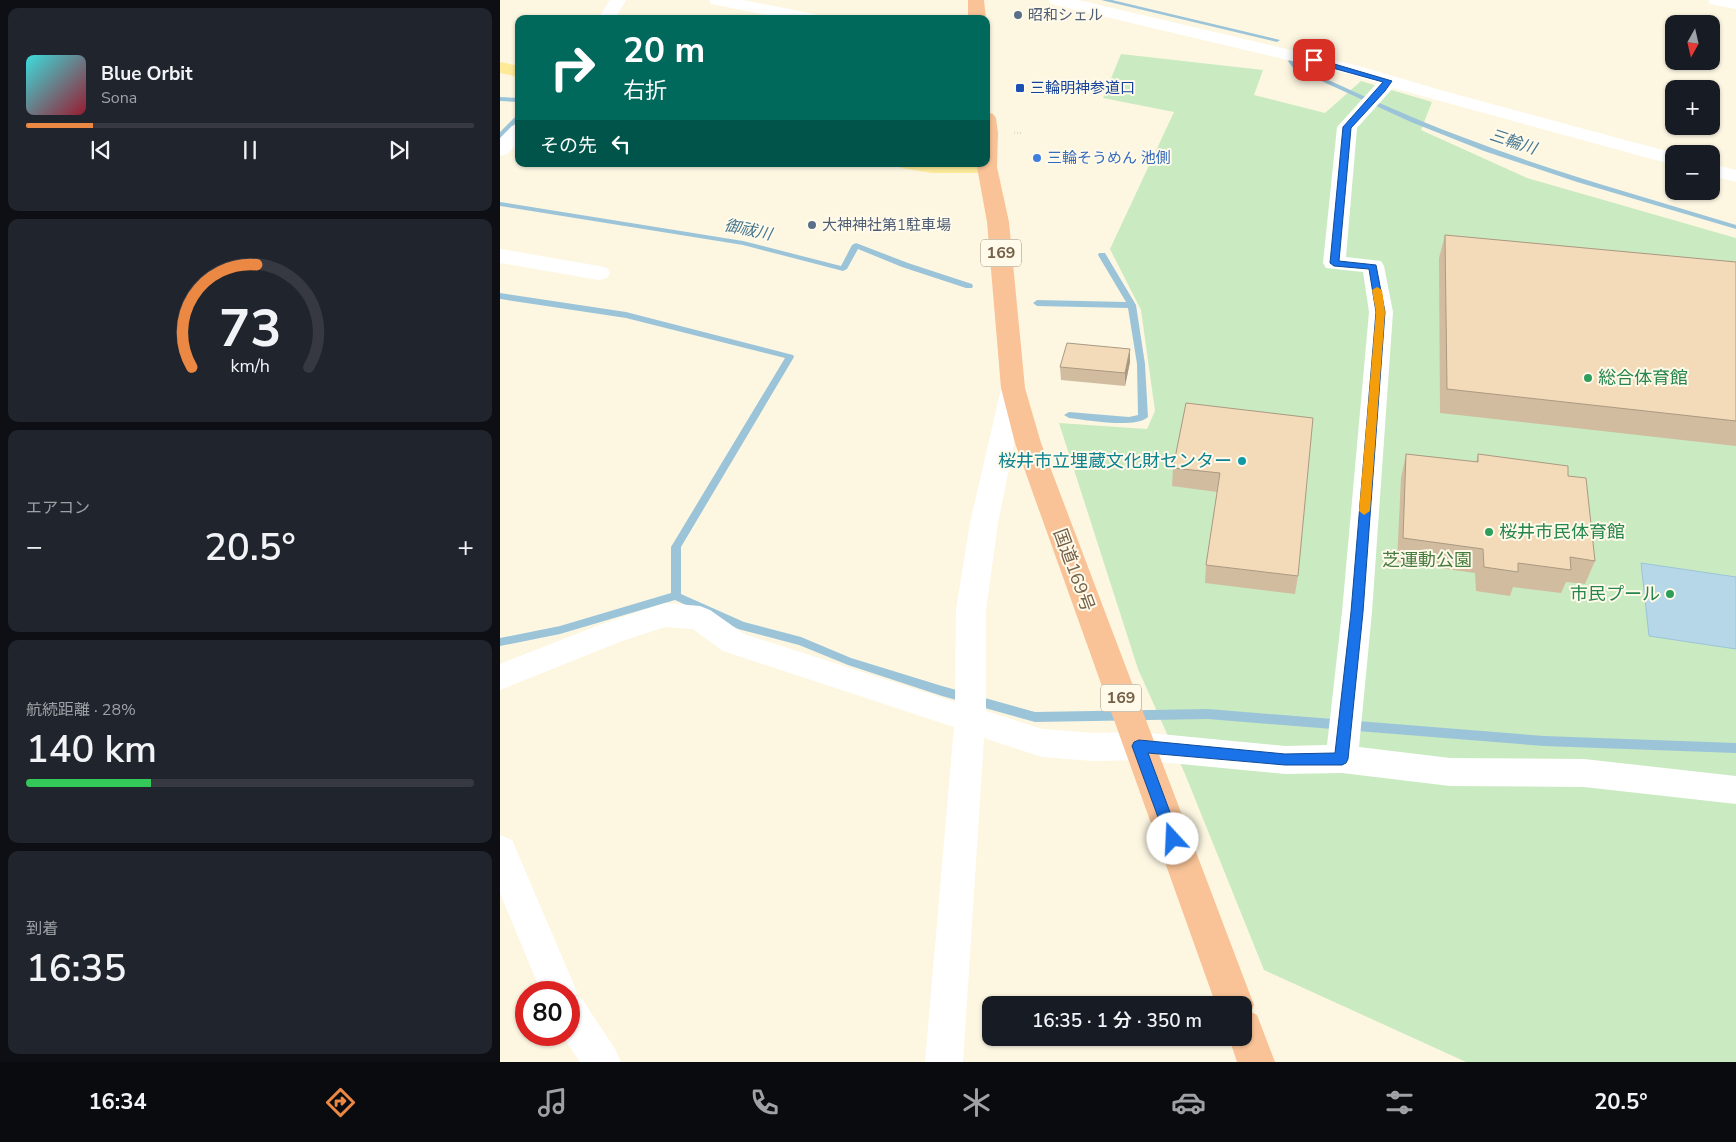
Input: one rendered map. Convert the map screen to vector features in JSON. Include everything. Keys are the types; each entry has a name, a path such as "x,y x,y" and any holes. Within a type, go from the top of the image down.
{"highway":[{"path":"976,0 977,15"},
{"name":"国道169号","path":"987,167 998,222 1014,389 1028,443 1232,996"},
{"path":"1250,1046 1256,1062"}],"main road":[{"path":"500,67 515,71"},
{"path":"932,167 987,167"}],"street":[{"path":"609,15 618,0"},
{"path":"717,0 794,15"},
{"path":"1057,0 1332,65 1385,85 1665,158"},
{"path":"1716,0 1736,4"},
{"path":"1342,759 1357,612 1381,312 1373,266 1334,263 1347,127 1385,85"},
{"path":"500,150 515,134"},
{"path":"1720,172 1736,176"},
{"path":"500,256 599,273"},
{"path":"944,1062 970,720 971,610 984,523 1014,389"},
{"path":"500,677 612,632 665,615 700,618 734,643 1042,743 1139,746 1285,760 1342,759 1450,772 1584,773 1736,790"},
{"path":"500,851 554,981"},
{"path":"580,1029 602,1062"}],"green space":[{"name":"芝運動公園","path":"1121,54 1263,70 1254,95 1325,113 1361,81 1432,102 1421,130 1527,178 1736,238 1736,1062 1466,1062 1264,970 1185,774 1138,669 1059,423 1147,429 1155,411 1141,310 1110,249 1174,112 1103,98"}],"water":[{"path":"1641,563 1736,577 1736,649 1649,636"}],"building":[{"name":"総合体育館","path":"1445,235 1736,262 1736,421 1447,389"},
{"path":"1067,343 1130,349 1125,373 1060,367"},
{"path":"1186,403 1313,418 1298,576 1206,565 1220,473 1173,468"},
{"name":"桜井市民体育館","path":"1406,454 1478,462 1478,454 1568,466 1568,476 1586,478 1595,561 1570,557 1571,570 1518,563 1518,572 1484,567 1483,549 1403,538"}],"waterway":[{"name":"三輪川","path":"1104,0 1277,40"},
{"name":"三輪川","path":"1291,61 1295,67 1462,140 1579,180 1736,227"},
{"name":"御祓川","path":"500,99 515,100"},
{"name":"御祓川","path":"500,136 515,119"},
{"name":"御祓川","path":"500,204 743,243 843,269 856,245 905,265 969,286"},
{"path":"1102,255 1132,305"},
{"path":"500,296 626,315 790,357 676,547 676,596"},
{"name":"御祓川","path":"1037,303 1132,305"},
{"path":"1069,415 1129,420 1143,417 1141,364 1132,305"},
{"path":"500,642 560,630 676,596"},
{"path":"676,596 742,626 801,641 848,661 942,691 1035,717 1208,714 1544,741 1736,748"}],"slow traffic":[{"path":"1364,511 1381,312 1377,290"}],"place":[{"name":"昭和シェル","path":"1018,15"},
{"name":"三輪明神参道口","path":"1020,88"},
{"name":"三輪そうめん 池側","path":"1037,158"},
{"name":"大神神社第1駐車場","path":"812,225"},
{"name":"総合体育館","path":"1588,378"},
{"name":"桜井市立埋蔵文化財センター","path":"1242,461"},
{"name":"桜井市民体育館","path":"1489,532"},
{"name":"市民プール","path":"1670,594"}],"route":[{"path":"1173,839 1139,746 1285,760 1342,759 1357,612 1381,312 1373,266 1334,263 1347,127 1382,90 1388,81 1314,60"}]}
